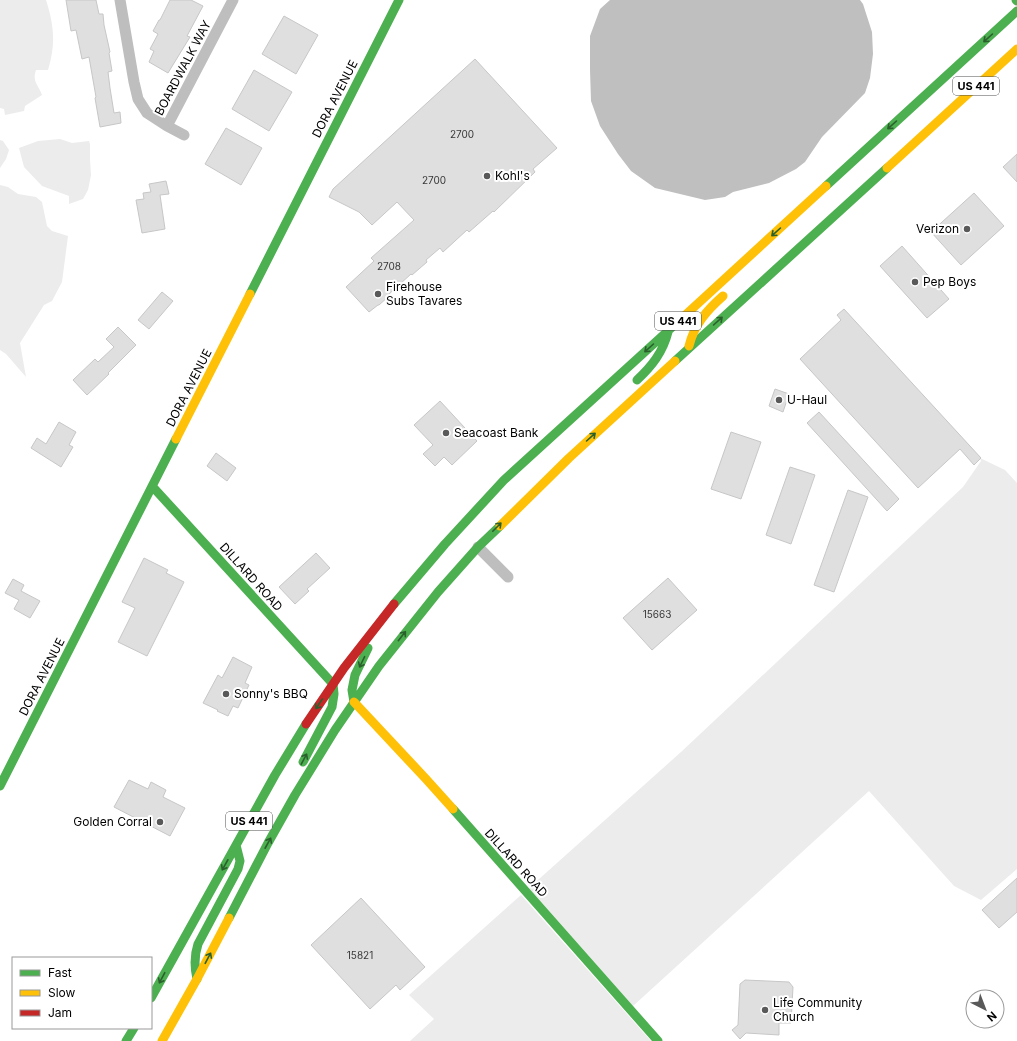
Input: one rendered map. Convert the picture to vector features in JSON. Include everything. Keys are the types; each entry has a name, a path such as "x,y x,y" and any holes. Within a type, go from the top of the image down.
{"main road":[{"name":"DORA AVENUE","path":"0,786 399,0"},
{"name":"US 441","path":"152,996 272,780 300,734 358,649 421,570 500,485 1017,12"},
{"name":"US 441","path":"162,1041 197,979 268,843 295,795 335,730 379,666 438,592 478,547 569,458 1017,49"},
{"path":"785,236 796,213"},
{"path":"689,348 691,337 697,323 707,310 730,289"},
{"path":"628,388 650,368 659,356 666,342 668,330"},
{"path":"569,458 579,435"},
{"name":"DILLARD ROAD","path":"152,486 333,684"},
{"path":"354,702 352,690 356,675 385,614"},
{"path":"295,795 292,785 295,776 332,707 334,694 333,684"},
{"name":"DILLARD ROAD","path":"354,702 418,771 658,1041"},
{"path":"197,979 194,970 194,955 198,944 238,869 240,860 236,845"},
{"path":"126,1041 133,1029"}],"street":[{"path":"120,0 138,99 146,113 184,135"},
{"name":"BOARDWALK WAY","path":"167,126 233,0"},
{"path":"478,547 508,577"}],"shaded area":[{"path":"0,0 46,0 51,18 53,35 51,61 48,70 36,70 35,74 35,80 42,95 25,106 24,111 5,115 4,109 0,108"},
{"path":"610,0 860,0 863,4 872,32 873,54 870,78 865,93 822,137 805,162 796,169 769,183 733,192 725,197 705,200 655,188 631,171 618,154 600,126 591,101 590,36 600,9"},
{"path":"60,139 72,143 89,141 90,144 91,175 88,190 83,199 69,204 69,196 42,186 24,167 19,148 38,141"},
{"path":"0,140 3,141 9,150 6,159 0,168"},
{"path":"0,185 8,187 18,194 36,197 42,202 47,226 52,231 68,236 62,282 52,301 44,305 20,343 26,377 6,354 0,350"},
{"path":"980,458 1005,470 1017,483 1017,869 981,900 954,886 869,791 633,1006 529,888 681,752 963,487 981,461"},
{"path":"521,895 651,1041 410,1041 434,1019 409,995"}],"building":[{"path":"66,0 96,0 99,14 103,14 110,52 112,71 108,72 114,113 120,112 121,123 100,127 89,57 82,59 76,30 71,31"},
{"path":"170,0 191,0 203,6 187,36 190,37 168,73 149,62 154,51 150,49 158,34 153,31"},
{"path":"284,16 318,35 296,74 262,54"},
{"path":"475,59 557,148 533,169 535,172 494,212 493,211 469,232 467,230 443,252 440,248 426,260 427,262 412,275 411,274 388,295 389,296 369,312 346,287 374,261 371,258 414,220 397,202 372,225 359,212 329,197 333,189"},
{"path":"254,70 292,92 269,131 232,109"},
{"path":"226,128 262,148 241,185 205,164"},
{"path":"1017,154 1017,182 1003,167"},
{"path":"166,181 169,194 160,195 165,229 142,233 136,200 144,199 143,193 151,192 149,184"},
{"name":"Verizon","path":"974,193 1004,226 961,265 931,232"},
{"name":"Pep Boys","path":"902,246 949,299 927,318 880,266"},
{"path":"162,292 173,301 149,329 138,320"},
{"path":"844,309 981,458 974,465 960,449 918,488 800,359 841,320 837,315"},
{"path":"118,327 136,345 87,395 73,380 95,359 98,362 114,347 106,339"},
{"name":"U-Haul","path":"775,389 789,394 783,412 769,406"},
{"name":"Seacoast Bank","path":"440,401 477,441 452,465 444,457 435,466 423,454 433,445 414,425"},
{"path":"819,412 899,499 887,511 807,423"},
{"path":"59,422 76,432 69,445 73,447 61,467 31,448 37,438 46,444"},
{"path":"731,432 761,442 741,499 711,489"},
{"path":"216,453 236,468 227,481 207,466"},
{"path":"790,467 815,475 791,544 766,535"},
{"path":"848,490 868,497 834,592 814,585"},
{"path":"316,553 330,568 307,589 309,591 295,604 279,587"},
{"path":"144,558 168,570 166,573 184,582 147,656 118,642 135,608 122,602"},
{"path":"668,578 697,610 652,650 623,618"},
{"path":"13,579 24,585 21,591 40,601 30,618 14,609 19,600 5,593"},
{"name":"Sonny's BBQ","path":"233,657 252,667 245,683 249,685 238,708 233,706 228,716 203,703 218,675 222,678"},
{"name":"Golden Corral","path":"129,780 148,789 151,782 166,790 163,797 185,808 170,836 114,807"},
{"path":"1017,878 1017,912 999,928 982,910"},
{"path":"361,898 425,967 400,990 396,985 370,1009 311,945"},
{"name":"Life Community Church","path":"745,980 789,982 793,987 791,1023 779,1023 779,1035 746,1033 740,1039 732,1030 738,1025 740,984"}],"traffic: fast":[{"path":"250,294 399,0"},
{"path":"826,186 1017,11"},
{"path":"675,361 887,168"},
{"path":"394,604 445,544 504,480 681,319"},
{"path":"637,380 660,352 668,332"},
{"path":"0,786 176,439"},
{"path":"152,486 333,684"},
{"path":"229,918 295,795 335,730 379,666 438,592 478,547 500,526"},
{"path":"354,702 352,690 355,675 368,648"},
{"path":"303,762 332,707 334,694 333,684"},
{"path":"152,996 275,775 306,724"},
{"path":"453,809 658,1041"},
{"path":"197,979 195,961 198,944 238,869 240,861 236,845"},
{"path":"126,1041 133,1029"}],"traffic: slow":[{"path":"887,168 1017,49"},
{"path":"681,319 826,186"},
{"path":"176,439 250,294"},
{"path":"689,346 694,331 702,318 723,296"},
{"path":"500,526 569,458 675,361"},
{"path":"354,702 453,809"},
{"path":"162,1041 229,918"}],"traffic: jam":[{"path":"306,724 344,668 394,604"}],"place":[{"name":"Kohl's","path":"487,176"},
{"name":"Verizon","path":"967,229"},
{"name":"Pep Boys","path":"915,282"},
{"name":"Firehouse Subs Tavares","path":"378,294"},
{"name":"U-Haul","path":"779,400"},
{"name":"Seacoast Bank","path":"446,433"},
{"name":"Sonny's BBQ","path":"226,694"},
{"name":"Golden Corral","path":"160,822"},
{"name":"Life Community Church","path":"765,1010"}]}
